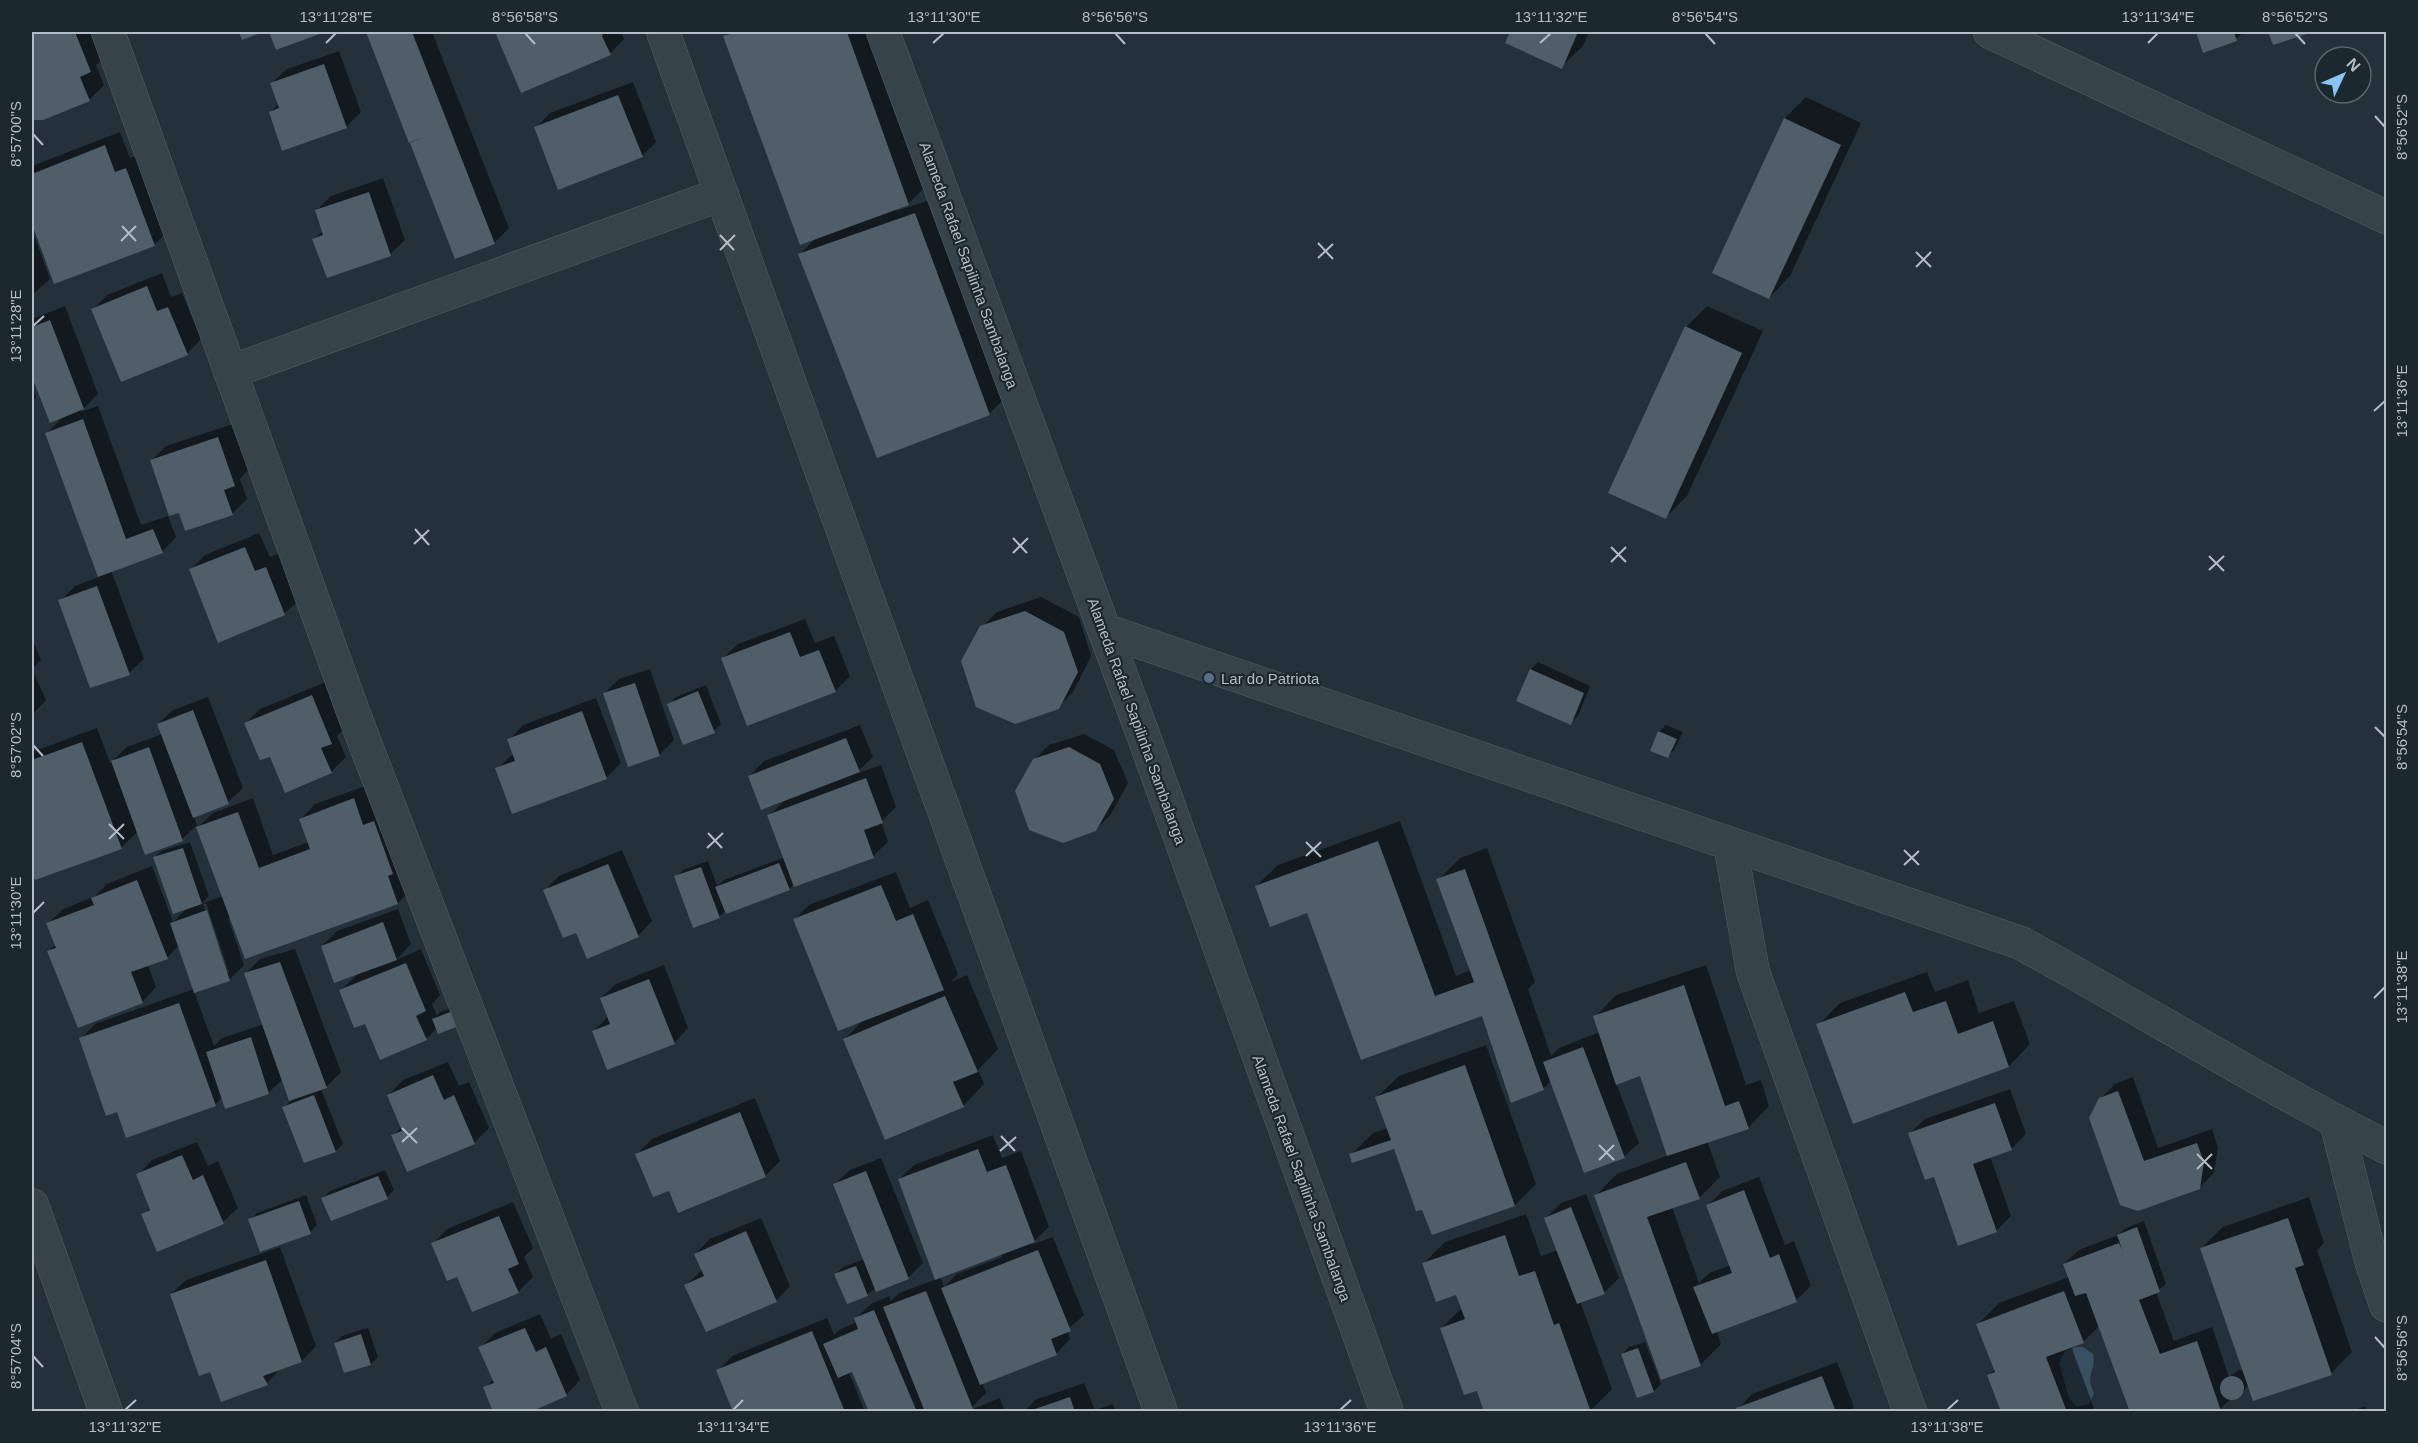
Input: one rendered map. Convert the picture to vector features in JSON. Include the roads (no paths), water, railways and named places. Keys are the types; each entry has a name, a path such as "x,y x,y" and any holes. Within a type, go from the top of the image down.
{"street":[{"path":"108,32 355,717 622,1412"},
{"path":"663,32 1161,1412"},
{"name":"Alameda Rafael Sapilinha Sambalanga","path":"883,32 1104,630 1387,1412"},
{"path":"1990,32 2386,217"},
{"path":"230,372 722,194"},
{"path":"1104,630 2020,944 2123,999 2296,1101 2386,1147"},
{"path":"1730,844 1753,972 1910,1412"},
{"path":"2336,1121 2371,1260 2386,1305"},
{"path":"32,1205 106,1412"}],"water":[{"path":"2083,1347 2093,1354 2090,1380 2094,1393 2089,1404 2077,1407 2069,1398 2059,1363 2065,1351"}],"place":[{"name":"Lar do Patriota","path":"1209,678"}]}
